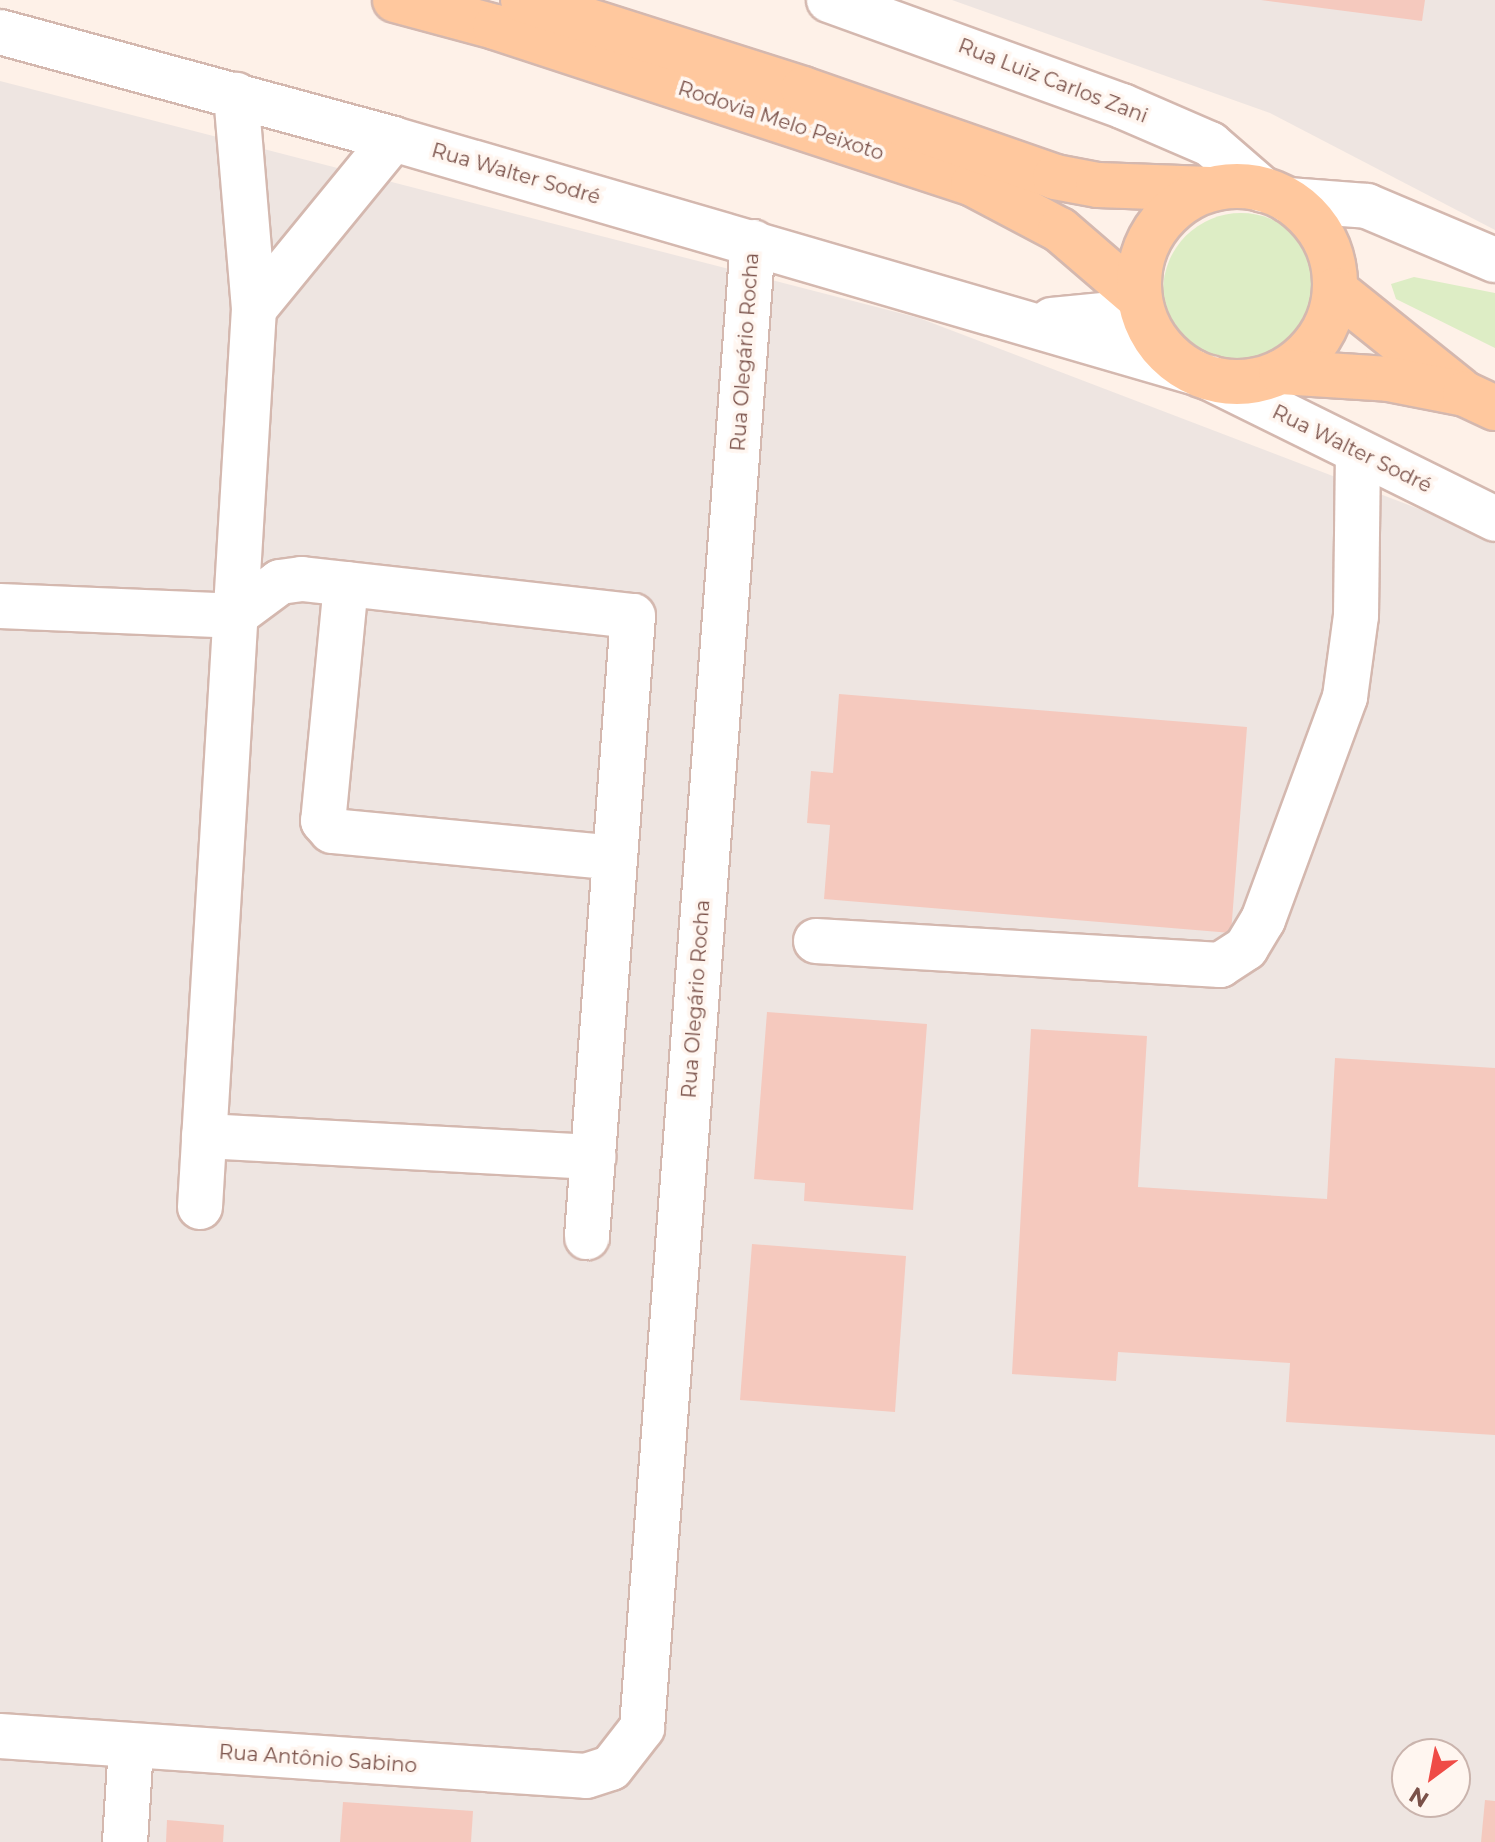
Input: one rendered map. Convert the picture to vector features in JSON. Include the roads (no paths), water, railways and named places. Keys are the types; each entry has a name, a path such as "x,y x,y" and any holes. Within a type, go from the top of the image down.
{"main road":[{"name":"Rodovia Melo Peixoto","path":"395,0 495,27 973,184 1060,230 1141,305"},
{"name":"Rodovia Melo Peixoto","path":"523,0 803,89 1055,177 1098,185 1209,189"},
{"path":"1281,372 1319,338 1335,290 1324,240 1309,218 1275,195 1209,189 1187,199 1153,230 1143,252 1141,305 1161,347 1201,375 1246,382 1281,372 1388,379 1480,401"},
{"path":"1335,290 1480,401"}],"street":[{"name":"Rua Luiz Carlos Zani","path":"829,0 1137,112 1210,144 1275,195"},
{"name":"Rua Walter Sodré","path":"0,32 393,139 1029,322 1201,375 1495,519"},
{"path":"200,1207 254,309 236,95"},
{"path":"254,309 393,139"},
{"path":"1275,195 1367,206 1495,260"},
{"name":"Rua Olegário Rocha","path":"628,1752 642,1728 753,242"},
{"name":"Rua Walter Sodré","path":"1029,322 1141,305"},
{"path":"816,941 1220,965 1246,948 1263,920 1345,697 1356,616 1358,452"},
{"path":"0,606 234,616 280,582 302,579 633,616 587,1237"},
{"path":"346,584 323,821 332,831 615,858"},
{"path":"204,1136 593,1157"},
{"name":"Rua Antônio Sabino","path":"0,1736 586,1776 611,1768 628,1752"},
{"path":"125,1842 131,1747"}]}
